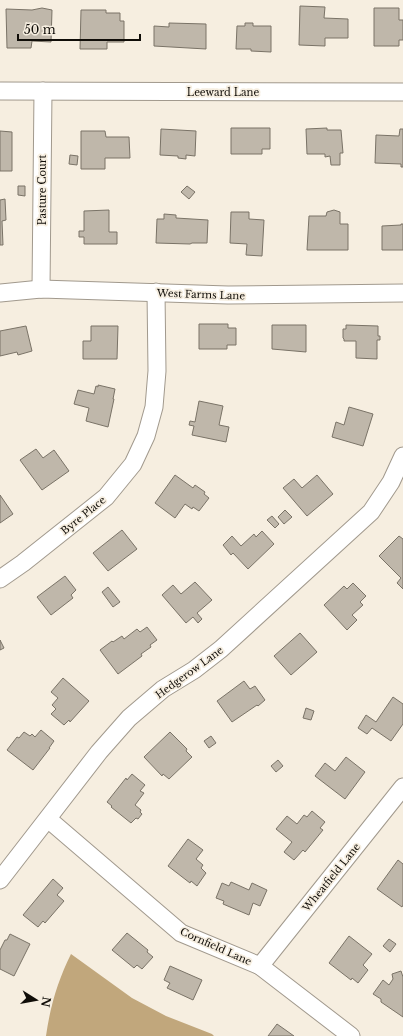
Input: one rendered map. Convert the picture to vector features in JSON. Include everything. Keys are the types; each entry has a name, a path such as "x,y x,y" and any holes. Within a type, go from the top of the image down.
{"street":[{"name":"Leeward Lane","path":"0,91 403,92"},
{"name":"Pasture Court","path":"41,289 43,91"},
{"name":"West Farms Lane","path":"0,293 41,289 228,295 403,293"},
{"name":"Byre Place","path":"0,579 23,563 106,497 134,464 146,436 154,407 157,371 156,292"},
{"name":"Hedgerow Lane","path":"0,880 99,752 129,718 163,689 194,670 221,649 371,512 391,482 403,456"},
{"name":"Wheatfield Lane","path":"260,966 403,787"},
{"name":"Cornfield Lane","path":"48,819 181,933 260,966 351,1036"}],"shaded area":[{"path":"71,954 132,998 166,1016 214,1036 46,1036 55,994"}],"building":[{"path":"300,6 325,7 324,18 348,19 348,38 325,38 325,46 299,45"},
{"path":"42,8 52,10 51,42 32,41 31,48 7,48 6,9 32,10"},
{"path":"374,8 399,8 399,20 403,20 403,40 399,40 399,46 374,46"},
{"path":"81,10 106,10 106,13 120,13 120,21 124,21 124,42 107,42 107,49 80,49"},
{"path":"169,23 206,24 206,49 154,46 154,26 169,27"},
{"path":"245,23 253,23 253,26 271,26 271,52 251,51 251,49 236,49 237,26 245,26"},
{"path":"231,128 270,128 270,149 262,149 262,154 231,154"},
{"path":"327,128 327,130 341,130 343,153 340,153 340,165 331,165 330,156 325,157 325,154 307,154 306,129"},
{"path":"161,129 196,131 195,156 186,155 186,159 178,158 178,156 160,155"},
{"path":"400,129 403,129 403,167 401,167 401,164 375,163 376,135 399,136"},
{"path":"0,131 12,132 12,171 0,171"},
{"path":"81,131 105,131 106,137 129,137 130,158 105,158 105,169 81,169"},
{"path":"70,155 78,156 77,165 69,164"},
{"path":"18,186 25,186 25,196 18,195"},
{"path":"187,186 195,192 189,199 181,192"},
{"path":"5,199 6,220 2,221 3,245 0,245 0,200"},
{"path":"109,210 109,232 117,232 117,244 84,244 84,237 79,237 79,231 84,231 84,211"},
{"path":"334,210 340,212 340,224 348,224 348,250 307,250 309,216 326,216 327,212"},
{"path":"231,212 249,212 249,219 264,220 262,256 246,255 247,244 230,243"},
{"path":"164,214 176,215 176,218 208,220 207,243 156,243 157,219 164,219"},
{"path":"403,224 403,250 382,250 382,226"},
{"path":"199,324 228,324 228,328 236,328 236,345 227,345 227,349 199,349"},
{"path":"272,325 306,325 306,352 272,349"},
{"path":"346,325 378,326 378,336 380,336 380,340 377,340 377,359 356,358 356,341 344,341 343,338 343,329 346,329"},
{"path":"26,326 32,351 18,355 17,352 0,356 0,331"},
{"path":"91,326 118,326 117,359 83,359 83,341 91,341"},
{"path":"98,385 115,389 108,427 86,421 89,408 74,404 78,390 94,394 96,386 98,387"},
{"path":"199,401 223,406 219,425 229,427 226,442 192,435 194,426 189,425 190,421 195,422"},
{"path":"349,407 373,414 363,446 332,437 336,422 344,425"},
{"path":"36,449 43,458 54,450 69,471 42,490 20,460"},
{"path":"175,475 193,488 195,485 205,492 204,494 209,498 199,511 193,507 192,509 185,504 175,518 155,503"},
{"path":"317,475 333,494 307,516 283,488 294,479 302,488"},
{"path":"0,495 13,514 0,523"},
{"path":"285,510 292,517 284,524 278,517"},
{"path":"272,516 279,524 275,528 267,520"},
{"path":"122,530 137,549 108,571 93,553"},
{"path":"262,531 274,544 248,569 233,553 231,555 223,545 232,536 241,546 254,534 256,537"},
{"path":"399,536 403,539 403,589 397,583 401,578 379,556"},
{"path":"65,576 76,590 71,595 73,598 51,615 37,597"},
{"path":"195,582 212,600 197,613 202,619 198,623 193,617 186,623 162,595 173,585 181,594"},
{"path":"353,583 366,596 360,602 363,605 352,615 357,620 347,630 324,605 344,586 347,589"},
{"path":"108,587 120,602 113,607 102,592"},
{"path":"147,627 157,640 150,645 151,647 141,654 142,656 118,674 100,650 122,636 124,639 137,629 140,632"},
{"path":"300,633 317,652 291,675 274,656"},
{"path":"0,640 4,648 0,650"},
{"path":"63,678 89,701 70,722 69,720 64,725 51,714 56,709 52,705 58,698 51,692"},
{"path":"244,681 250,689 255,686 265,700 232,722 217,701"},
{"path":"393,697 403,704 403,724 391,741 372,728 367,734 358,728 366,715 376,722"},
{"path":"306,708 314,711 311,720 303,718"},
{"path":"41,730 54,741 33,770 7,750 17,737 19,738 24,732 30,736 32,734 35,737"},
{"path":"170,732 187,749 186,751 192,757 169,779 163,774 162,776 144,757"},
{"path":"211,736 216,743 209,748 204,741"},
{"path":"346,757 365,772 345,799 315,776 325,763 335,771"},
{"path":"278,760 283,766 276,772 271,766"},
{"path":"132,774 145,785 140,791 144,793 135,805 141,810 140,812 142,814 138,819 136,818 131,823 107,802 126,778 127,780"},
{"path":"312,811 325,822 320,828 323,830 305,852 303,850 294,860 284,852 292,842 276,829 287,816 297,824 304,815 307,817"},
{"path":"188,839 203,850 196,859 203,865 201,868 206,873 197,886 191,881 190,883 168,866"},
{"path":"398,860 403,864 402,907 377,889"},
{"path":"53,879 63,888 57,895 64,901 45,923 43,921 38,927 23,915"},
{"path":"231,882 249,890 252,883 267,890 260,906 253,903 249,915 223,904 224,901 216,898 222,883 229,886"},
{"path":"127,933 148,950 147,952 153,957 142,969 137,965 134,968 112,950"},
{"path":"10,934 30,944 14,976 0,969 0,950"},
{"path":"349,936 372,954 363,965 368,970 358,983 352,978 351,980 329,963"},
{"path":"389,939 396,944 390,952 383,946"},
{"path":"170,966 202,980 193,1000 167,988 170,983 164,980"},
{"path":"401,971 403,977 403,1017 381,1002 381,999 373,994 383,980 389,985 393,979 392,974"},
{"path":"277,1024 294,1036 268,1036"}]}
